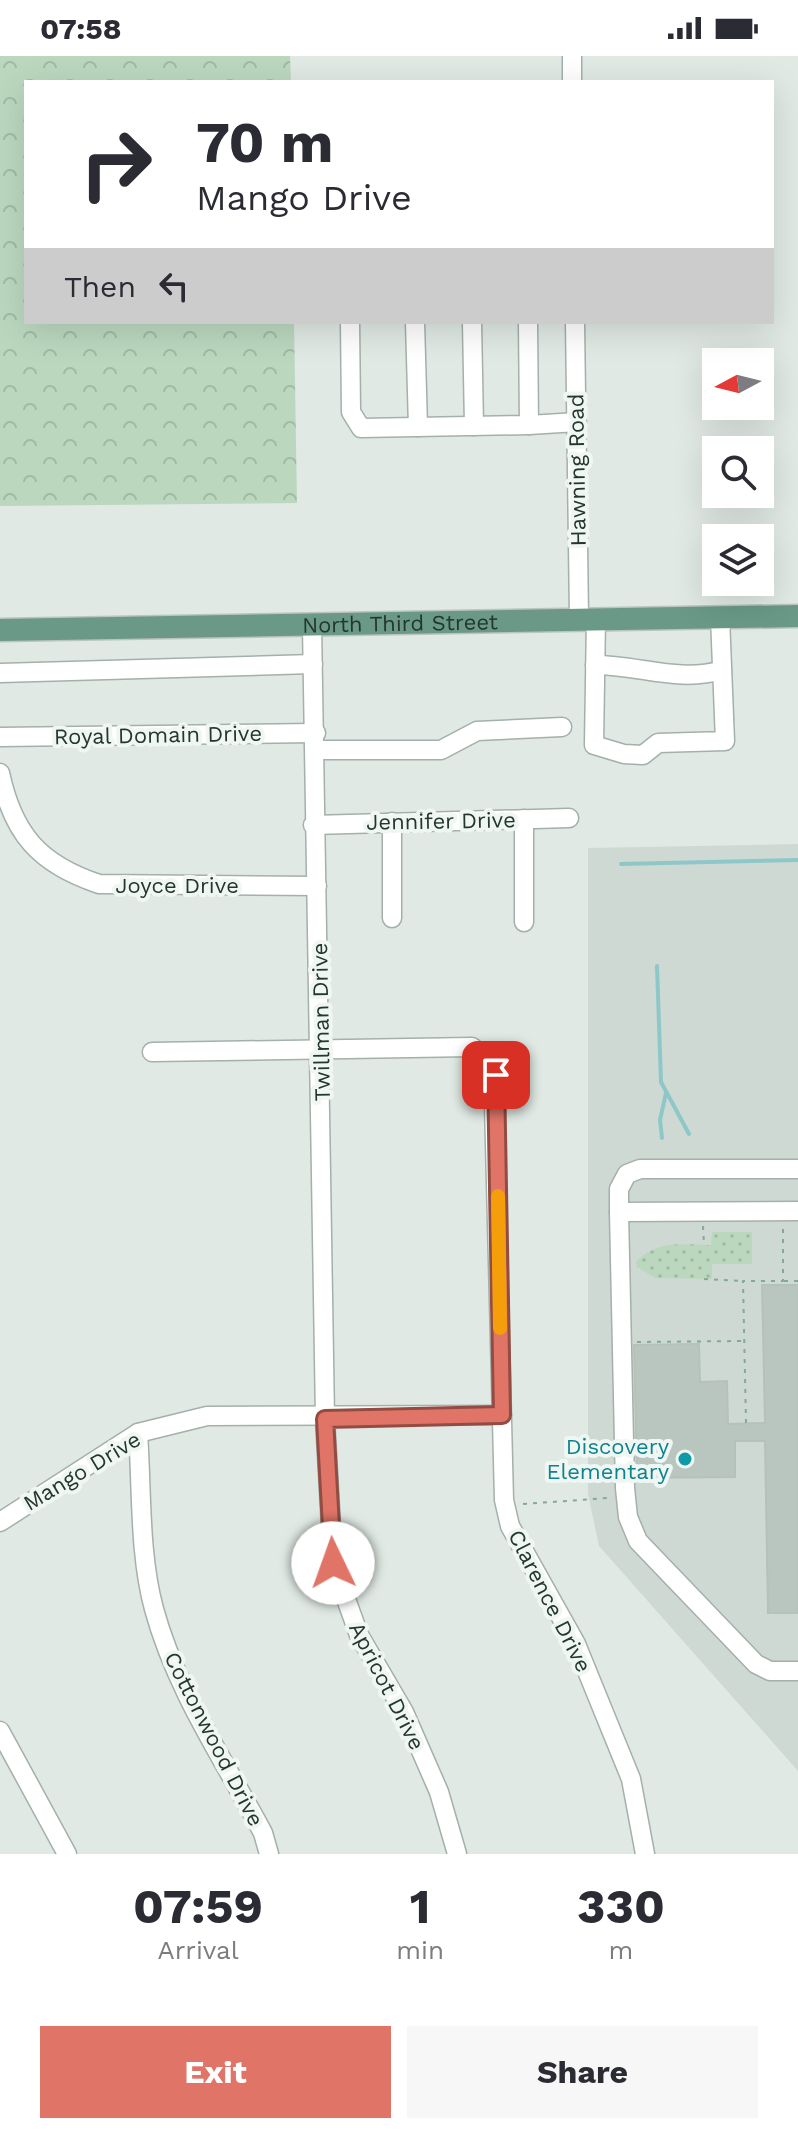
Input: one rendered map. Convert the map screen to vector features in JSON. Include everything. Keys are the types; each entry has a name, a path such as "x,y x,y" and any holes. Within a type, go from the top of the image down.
{"main road":[{"name":"North Third Street","path":"0,630 798,616"}],"street":[{"path":"572,56 572,80"},
{"path":"350,324 351,412 361,428 577,422"},
{"path":"415,324 418,427"},
{"path":"472,324 474,426"},
{"path":"528,324 529,425"},
{"name":"Hawning Road","path":"575,324 588,618 595,665 594,745 624,754 643,755 658,743 725,741 722,670"},
{"path":"595,665 629,665 662,676 722,670 720,617"},
{"name":"Twillman Drive","path":"312,625 325,1419"},
{"path":"0,673 313,664"},
{"name":"Royal Domain Drive","path":"0,737 316,742 441,750 477,731 562,727"},
{"name":"Joyce Drive","path":"0,773 12,816 31,845 80,878 99,884 317,886"},
{"name":"Jennifer Drive","path":"313,825 569,818"},
{"path":"524,819 524,922"},
{"path":"392,822 392,918"},
{"name":"Clarence Drive","path":"152,1052 472,1047 493,1065 505,1505 510,1526 576,1644 631,1779 645,1854"},
{"path":"798,1169 640,1169 627,1174 619,1189 628,1517 638,1541 756,1664 770,1671 798,1671"},
{"path":"619,1212 798,1211"},
{"name":"Mango Drive","path":"0,1522 138,1433 207,1416 325,1419 502,1415"},
{"name":"Apricot Drive","path":"325,1419 333,1563 344,1600 359,1635 404,1712 439,1792 457,1854"},
{"name":"Cottonwood Drive","path":"138,1433 148,1568 153,1605 166,1649 185,1693 263,1833 269,1854"},
{"path":"0,1731 67,1854"}],"path":[{"path":"783,1223 783,1281"},
{"path":"703,1225 704,1245"},
{"path":"704,1279 798,1281"},
{"path":"743,1281 746,1423"},
{"path":"629,1342 744,1341"},
{"path":"505,1505 618,1499"}],"shaded area":[{"path":"798,844 798,1771 599,1546 588,1494 588,848"}],"green space":[{"path":"0,56 290,56 291,80 24,80 24,324 294,324 297,503 0,506"},
{"path":"712,1232 752,1232 752,1264 712,1264 712,1279 655,1278 637,1267 636,1262 644,1255 662,1247 711,1245"}],"building":[{"name":"Discovery Elementary","path":"762,1285 798,1285 798,1613 768,1613 765,1441 735,1441 735,1477 637,1478 634,1345 699,1344 700,1382 727,1381 728,1424 765,1423"}],"waterway":[{"path":"621,864 798,860"},
{"path":"657,966 661,1082 689,1134"},
{"path":"662,1138 660,1120 666,1093"}],"slow traffic":[{"path":"498,1196 500,1328"}],"place":[{"name":"Discovery Elementary","path":"685,1459"}],"route":[{"path":"333,1563 325,1419 502,1415 496,1075"}]}
